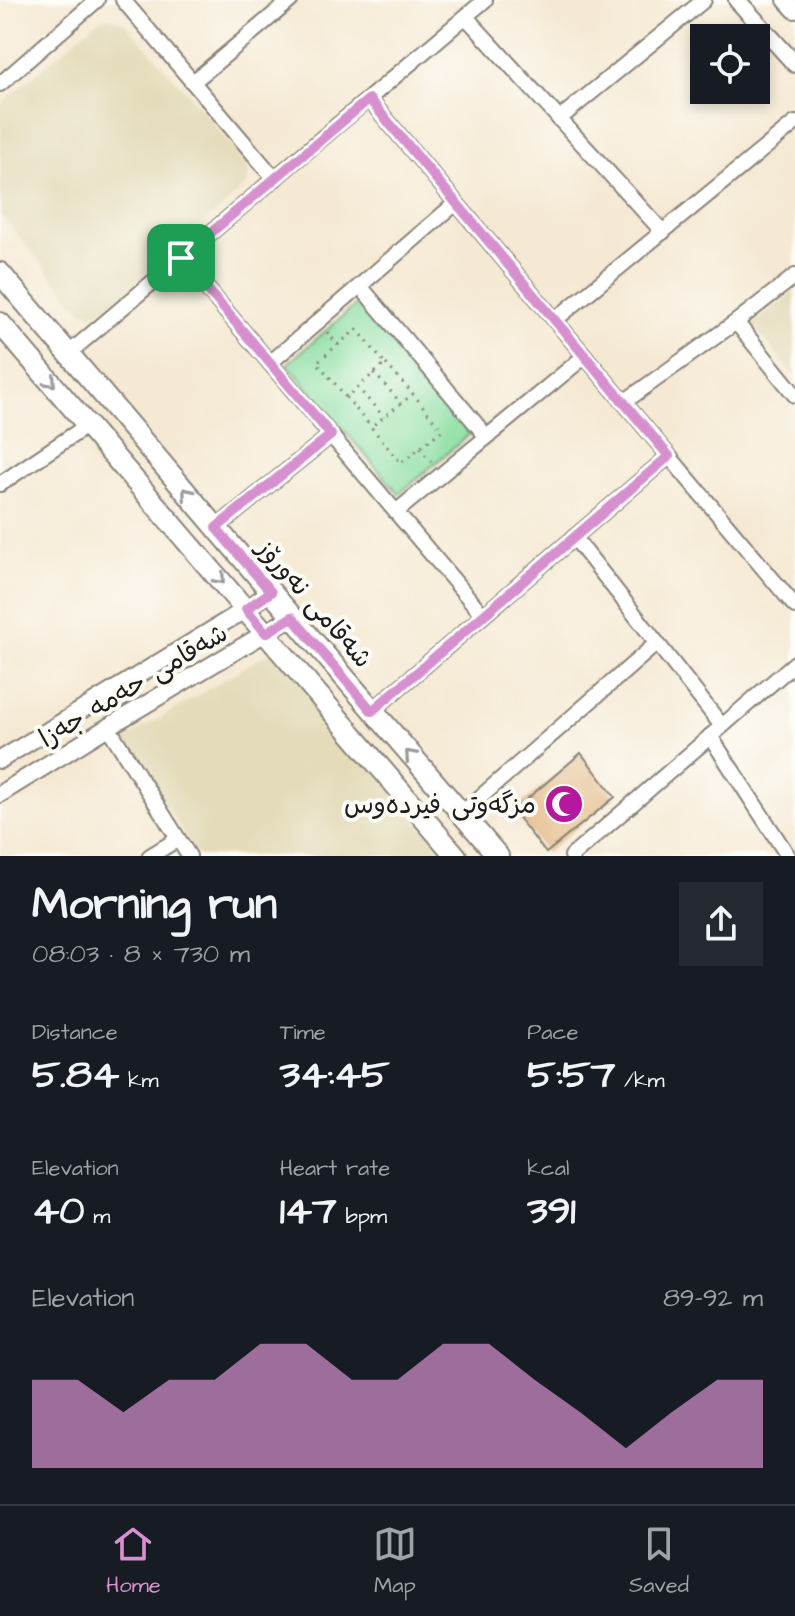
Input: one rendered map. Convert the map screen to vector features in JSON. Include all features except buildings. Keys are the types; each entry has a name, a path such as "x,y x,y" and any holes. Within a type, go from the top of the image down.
{"main road":[{"name":"شەقامی نەورۆز","path":"0,273 498,856"},
{"path":"0,323 456,856"}],"street":[{"path":"0,84 97,0"},
{"path":"123,0 275,179"},
{"path":"193,82 291,0"},
{"path":"69,353 485,0"},
{"path":"559,119 704,0"},
{"path":"737,0 795,64"},
{"path":"786,0 795,10"},
{"path":"466,17 663,232"},
{"path":"369,99 795,606"},
{"path":"555,320 795,123"},
{"path":"270,363 456,203"},
{"path":"181,258 483,615"},
{"path":"624,402 795,276"},
{"path":"360,286 487,437"},
{"path":"736,322 795,395"},
{"path":"396,512 585,356"},
{"path":"0,484 88,425"},
{"path":"216,528 331,435"},
{"path":"372,711 669,456"},
{"path":"574,537 657,643 716,731 788,856"},
{"name":"شەقامی حەمە جەزا","path":"0,760 271,592"},
{"name":"شەقامی حەمە جەزا","path":"0,794 292,617"},
{"path":"461,814 657,643"},
{"path":"572,856 795,663"},
{"path":"108,727 189,856"},
{"path":"150,856 178,839"}],"path":[{"path":"357,329 413,394 442,430 401,463 317,362 357,329"},
{"path":"346,397 385,364"},
{"path":"374,373 401,403"},
{"path":"357,387 384,417"},
{"path":"372,426 413,394"},
{"path":"420,448 441,474"}],"shaded area":[{"path":"110,17 124,23 179,83 247,164 249,174 247,184 215,214 101,311 92,314 75,303 0,214 0,104 99,20"},
{"path":"795,290 795,377 752,324"},
{"path":"273,650 447,856 198,856 124,740"}],"green space":[{"path":"358,303 470,434 399,494 287,364"}],"place":[{"name":"مزگەوتی فیردەوس","path":"564,804"}],"route":[{"path":"369,99 669,456 372,711 292,617 266,633 246,609 271,592 216,528 331,435 181,258 369,99"}]}
